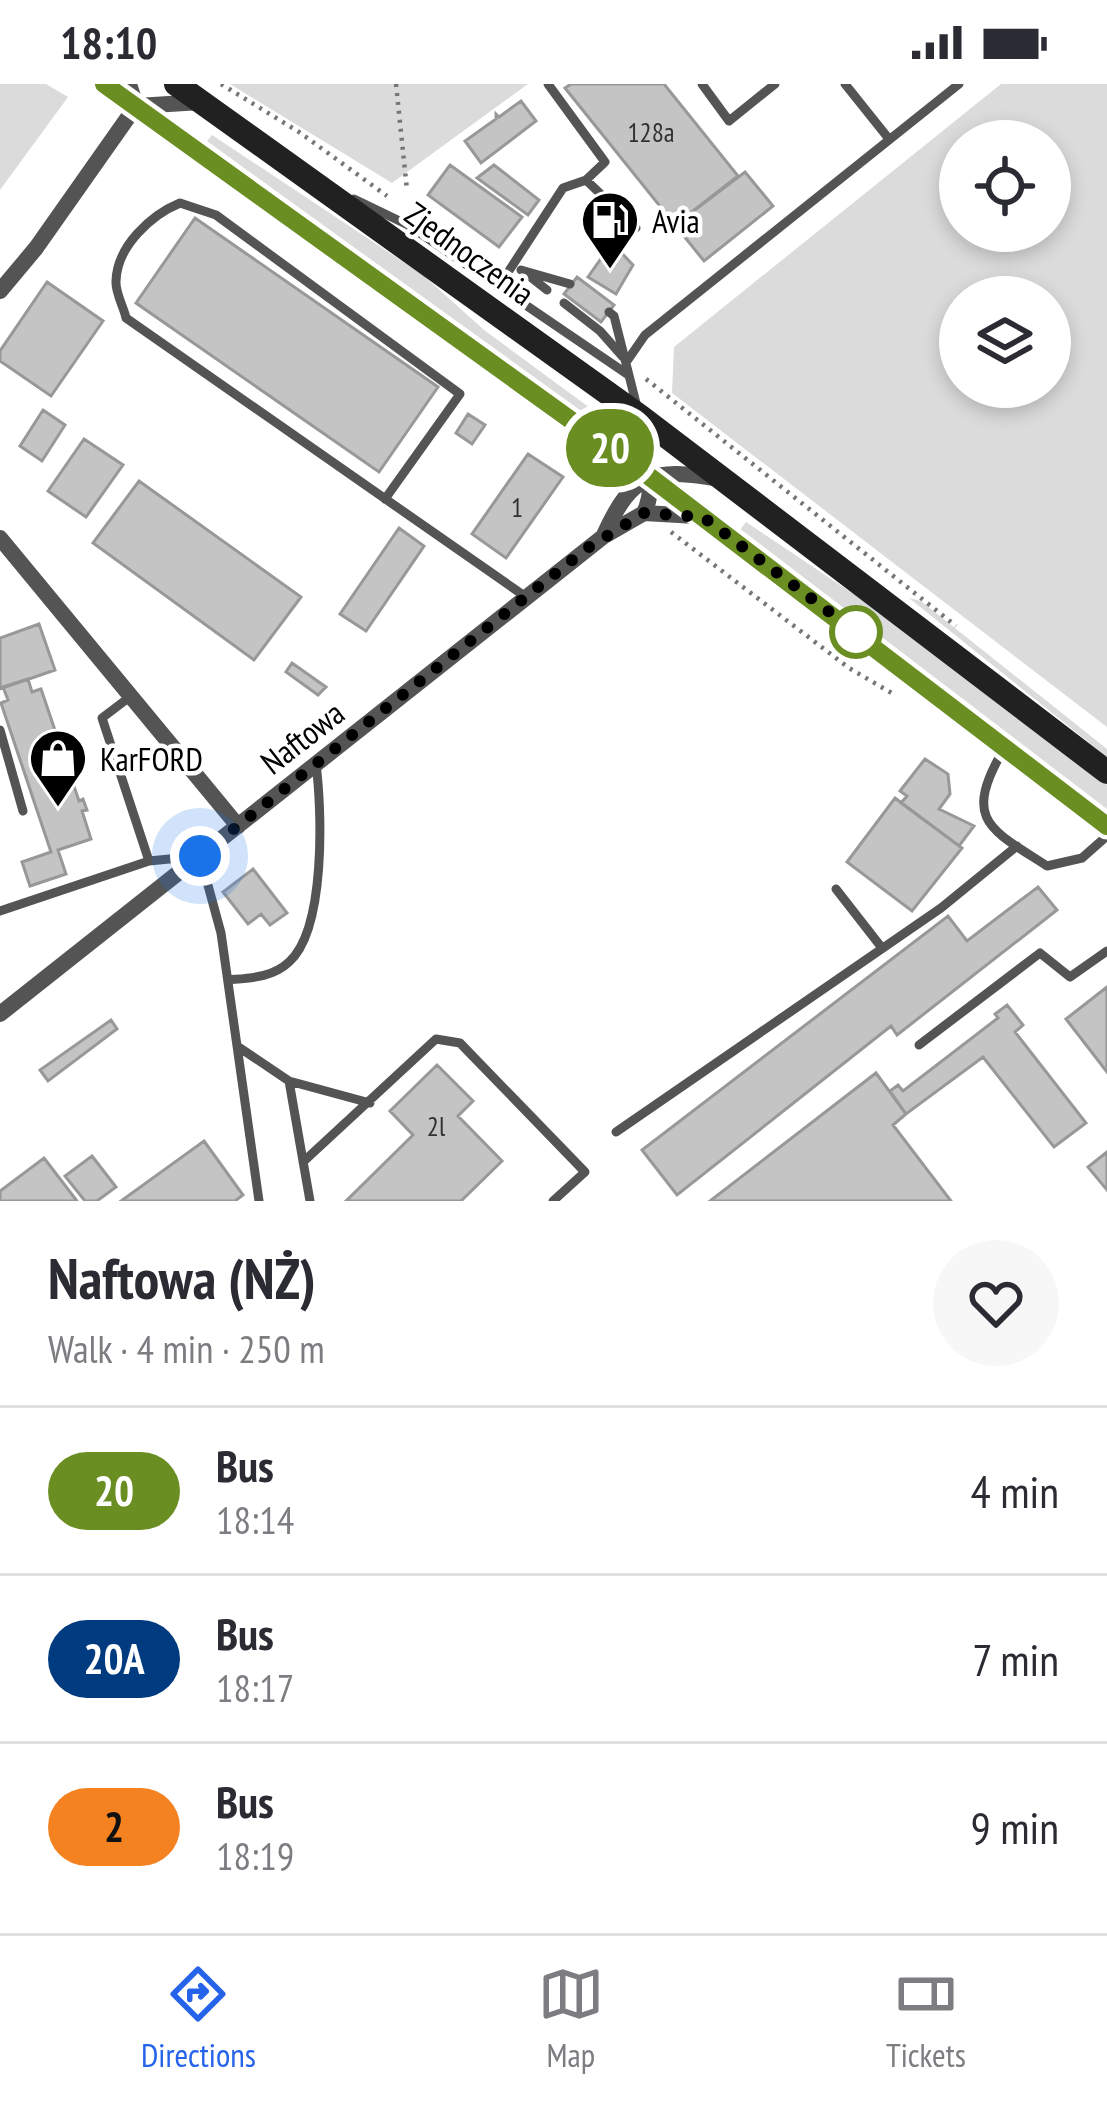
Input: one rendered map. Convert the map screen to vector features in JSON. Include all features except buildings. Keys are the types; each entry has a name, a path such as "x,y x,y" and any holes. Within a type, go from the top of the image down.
{"main road":[{"path":"104,84 133,95 650,477 1107,826"},
{"name":"Zjednoczenia","path":"176,84 633,412 1107,772"}],"street":[{"path":"0,291 36,248 133,95 202,102"},
{"path":"633,412 650,477 644,513 703,517"},
{"path":"604,536 622,495 650,477 671,473 722,480"},
{"name":"Naftowa","path":"0,1014 604,536 644,513"},
{"path":"0,538 238,826"}],"lane":[{"path":"499,286 517,267 563,188 586,180 605,162 548,84"},
{"path":"702,84 729,121 775,84"},
{"path":"845,84 890,139"},
{"path":"627,361 645,335 958,84"},
{"path":"308,177 408,225 627,374"},
{"path":"586,180 636,228"},
{"path":"385,499 460,394 216,215 180,203 154,214 134,239 116,281 127,318 385,499 526,597"},
{"path":"517,267 570,284"},
{"path":"517,267 547,290"},
{"path":"564,303 600,331 627,361"},
{"path":"609,312 627,361 633,412"},
{"path":"131,695 102,718 149,861"},
{"path":"0,730 23,811"},
{"path":"1005,747 982,789 982,801 999,834 1047,866 1082,858 1107,836"},
{"path":"228,980 264,977 289,962 306,938 321,807 316,764"},
{"path":"616,1132 882,948 1017,846"},
{"path":"0,910 149,861 200,856 228,980 258,1198"},
{"path":"836,889 882,948"},
{"path":"919,1045 1040,953 1070,977 1107,951"},
{"path":"303,1162 436,1039 460,1043 585,1172 553,1201"},
{"path":"237,1046 289,1081 370,1103"},
{"path":"289,1081 310,1201"}],"path":[{"path":"221,84 299,132 393,200"},
{"path":"396,84 407,190"},
{"path":"627,361 663,395 958,627"},
{"path":"704,557 710,548"}],"shaded area":[{"path":"0,84 46,84 68,97 0,190"},
{"path":"230,84 528,84 392,183"},
{"path":"1001,84 1107,84 1107,727 672,393 674,347 939,134 939,252 1071,252 1071,120 956,120"},
{"path":"212,135 423,275 484,330 620,430 622,439 207,141"},
{"path":"746,522 900,625 1107,785 1107,810 740,530"},
{"path":"909,598 921,601 1107,749 1107,757"}],"bus line":[{"name":"20","path":"104,84 650,477 1107,826"}],"place":[{"name":"Avia","path":"610,271"},
{"name":"KarFORD","path":"58,809"}],"route":[{"path":"200,856 586,549 644,513 703,517 856,632"}]}
